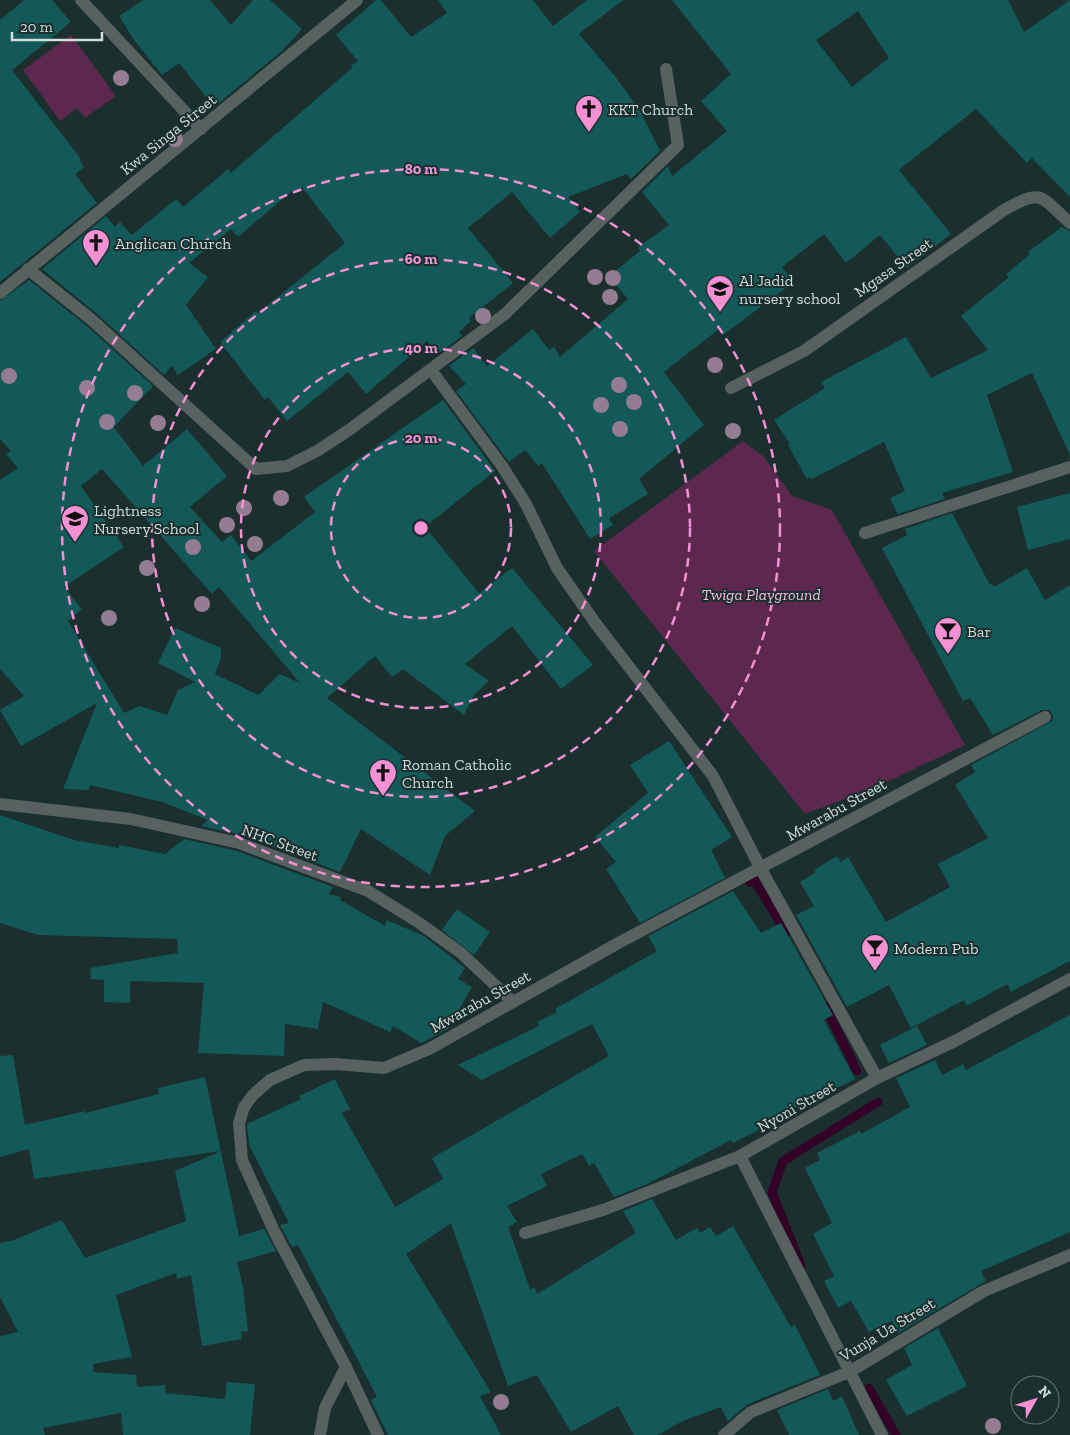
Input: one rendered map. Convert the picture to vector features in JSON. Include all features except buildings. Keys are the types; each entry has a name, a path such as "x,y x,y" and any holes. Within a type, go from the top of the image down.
{"street":[{"path":"81,0 202,128"},
{"name":"Kwa Singa Street","path":"0,293 358,0"},
{"path":"28,269 92,320 256,469 287,466 317,451 505,314 678,145 666,68"},
{"name":"Mgasa Street","path":"731,388 804,350 1022,199 1031,195 1044,199 1070,223"},
{"path":"430,370 502,466 526,504 557,568 596,624 713,776 761,869 877,1078"},
{"path":"865,534 1070,467"},
{"name":"Mwarabu Street","path":"378,1435 346,1367 274,1231 242,1160 239,1123 244,1107 253,1095 270,1080 304,1065 336,1064 384,1068 429,1049 512,1001 976,752 1045,717"},
{"name":"NHC Street","path":"0,804 131,819 239,843 368,891 418,922 461,953 512,1001"},
{"name":"Nyoni Street","path":"525,1233 603,1210 740,1156 877,1078 955,1041 1070,979"},
{"path":"740,1156 882,1435"},
{"name":"Vunja Ua Street","path":"724,1435 752,1412 849,1372 984,1291 1070,1255"},
{"path":"320,1435 325,1408 346,1367"}],"green space":[{"path":"71,35 116,96 85,118 77,108 60,121 23,70"},
{"name":"Twiga Playground","path":"743,441 764,457 792,496 832,510 965,745 874,788 805,814 594,551"}],"waterway":[{"path":"750,882 755,881 786,933"},
{"path":"825,1006 857,1071"},
{"path":"801,1266 772,1192 783,1161 878,1102"},
{"path":"869,1388 896,1435"}],"place":[{"name":"KKT Church","path":"589,133"},
{"name":"Anglican Church","path":"96,267"},
{"name":"Al Jadid nursery school","path":"720,313"},
{"name":"Lightness Nursery School","path":"75,543"},
{"name":"Bar","path":"948,655"},
{"name":"Roman Catholic Church","path":"383,797"},
{"name":"Modern Pub","path":"875,972"}]}
